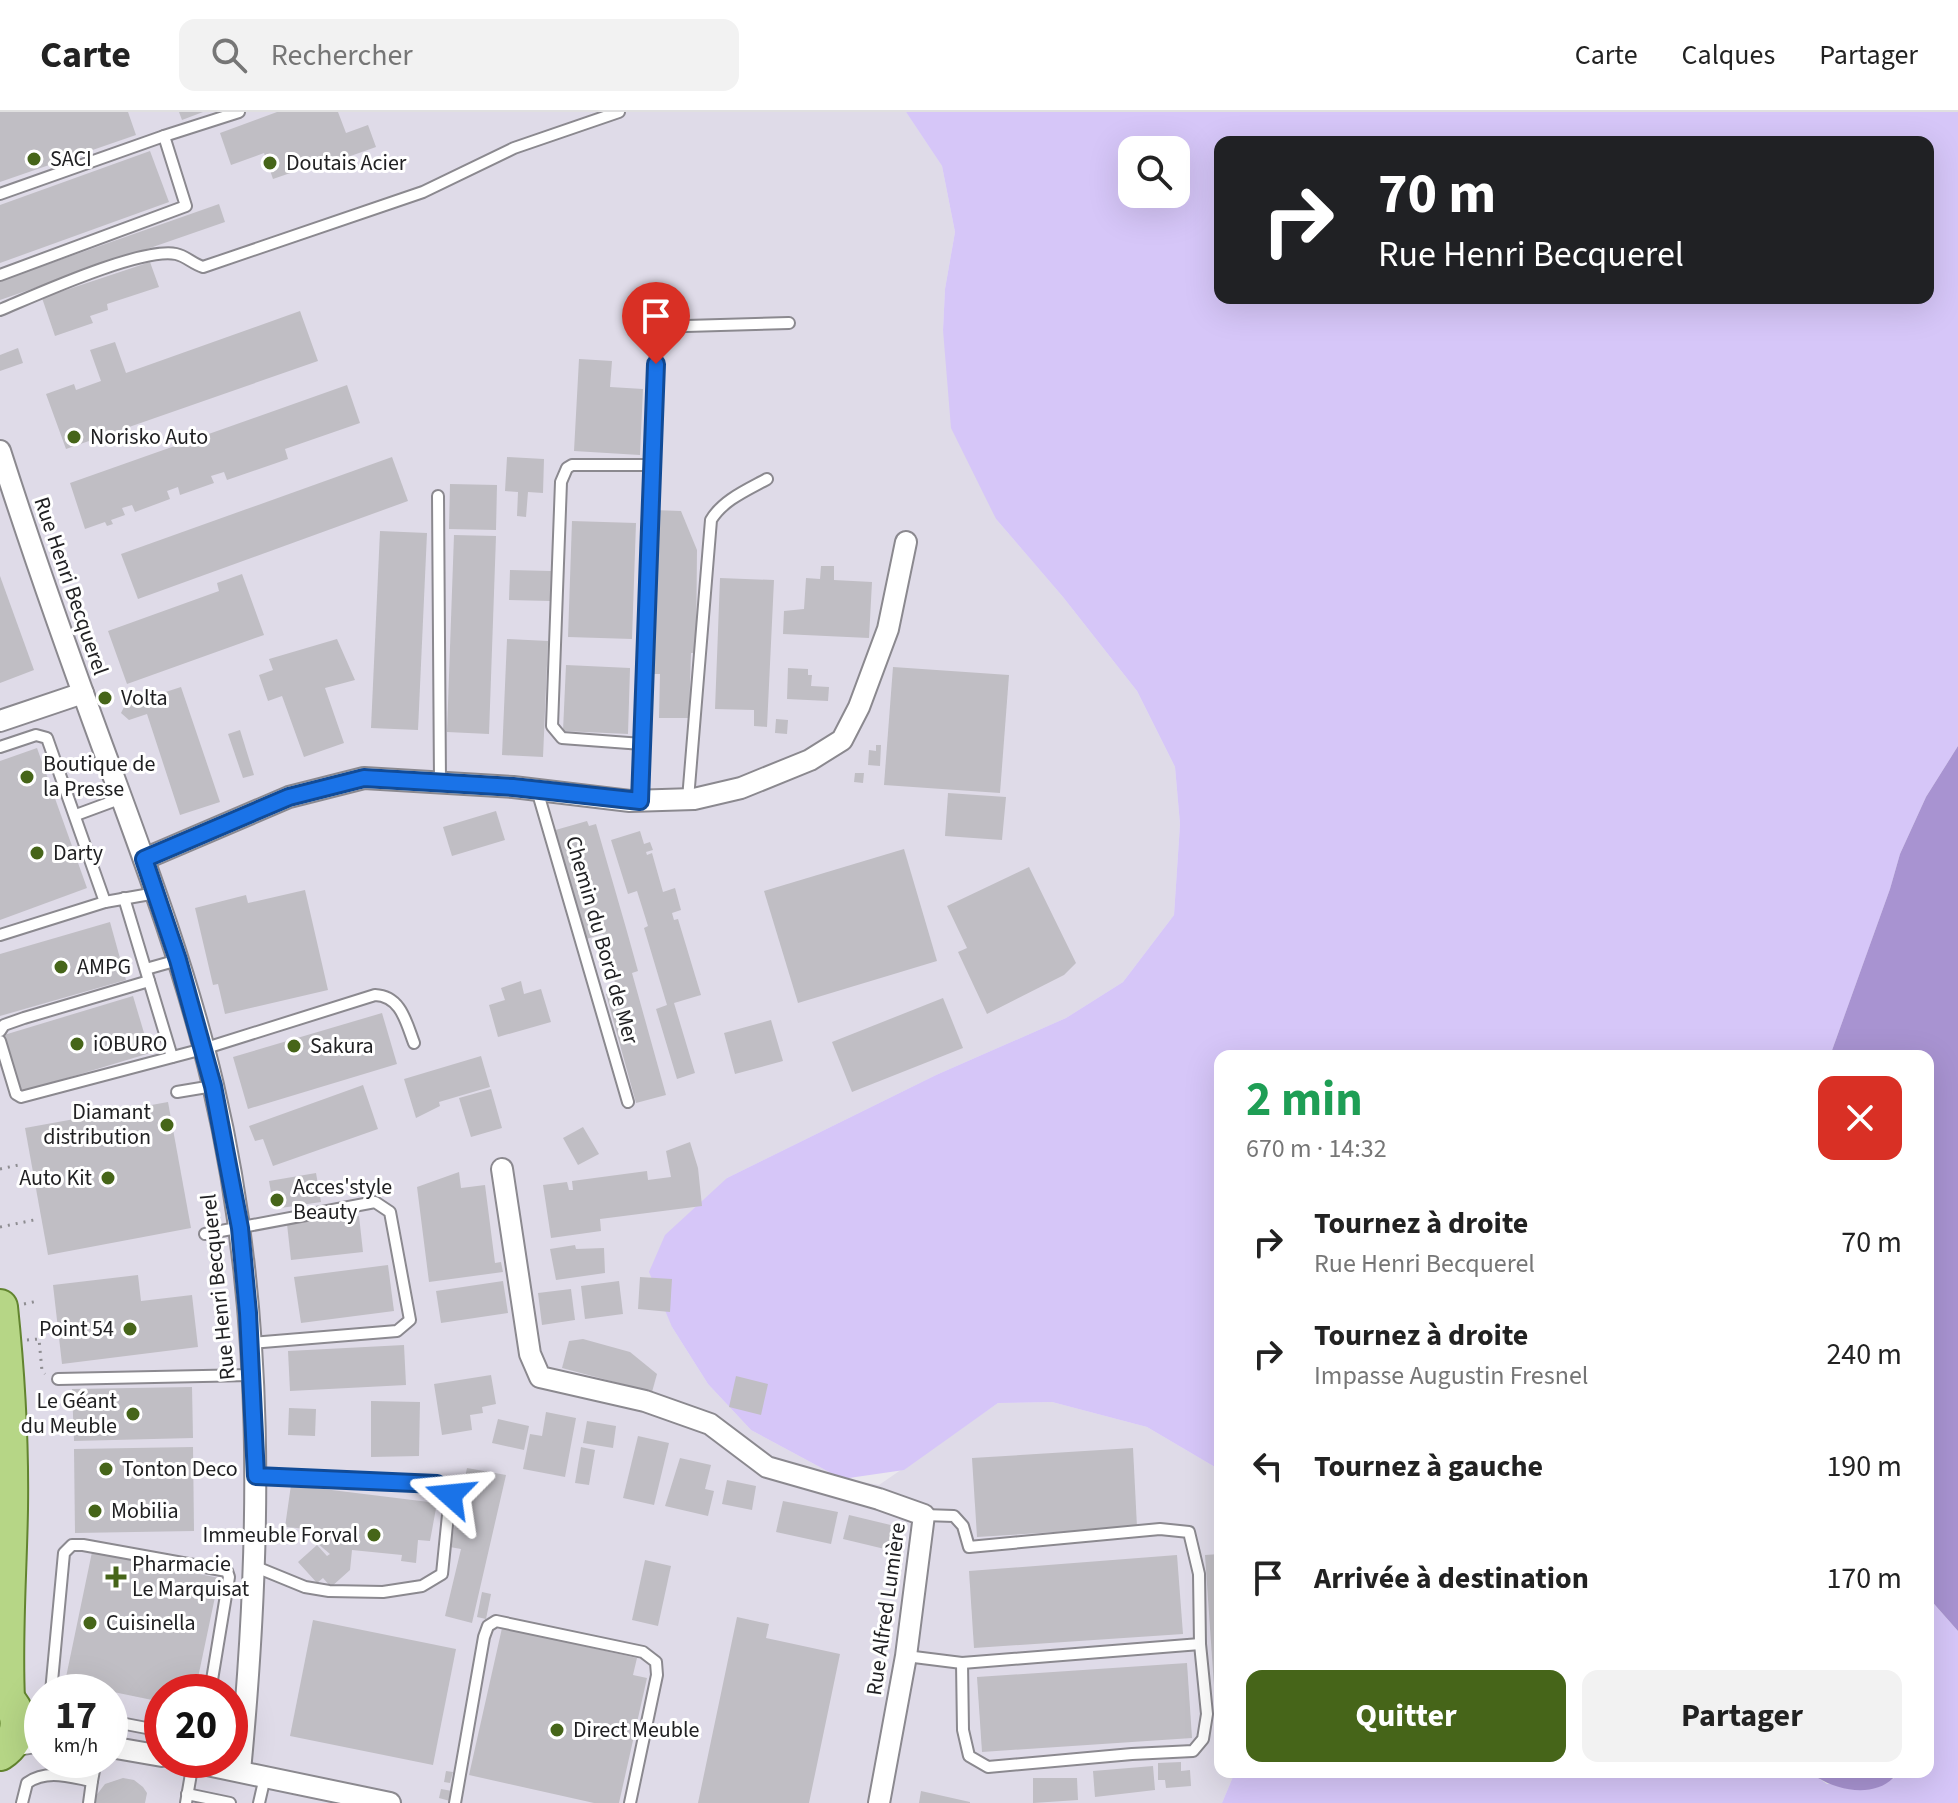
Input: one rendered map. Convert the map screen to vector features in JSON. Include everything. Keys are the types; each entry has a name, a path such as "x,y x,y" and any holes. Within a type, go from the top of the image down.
{"main road":[{"path":"0,1307 10,1507 5,1659 17,1725"}],"street":[{"name":"Rue Henri Becquerel","path":"0,451 156,893 213,1086 240,1228 250,1343 256,1476 256,1567 248,1692"},
{"path":"144,859 289,797 364,778 537,790 640,801 688,799 741,788 810,760 842,740 859,707 888,629 906,542"},
{"path":"0,721 83,693"},
{"name":"Rue Alfred Lumière","path":"502,1169 530,1354 540,1377 645,1401 710,1424 767,1467 924,1515 906,1656 879,1803"},
{"path":"248,1773 388,1803"}],"lane":[{"path":"0,194 239,112"},
{"path":"0,310 72,279 152,255 177,254 203,267 423,192 514,148 619,112"},
{"path":"0,275 186,206 164,136"},
{"path":"640,801 656,350 671,329 789,323"},
{"path":"642,744 562,738 552,726 561,482 567,468 572,465 653,465"},
{"path":"688,799 711,520 733,499 767,479"},
{"path":"438,496 440,782"},
{"path":"0,747 36,735 47,738 105,902"},
{"name":"Chemin du Bord de Mer","path":"537,790 628,1102"},
{"path":"76,815 122,798"},
{"path":"0,935 105,902 156,893"},
{"path":"124,898 172,1057"},
{"path":"146,969 178,960"},
{"path":"0,1031 4,1025 24,1018 149,981"},
{"path":"0,1041 16,1094 21,1097 203,1049 375,995 393,1000 401,1010 414,1043"},
{"path":"177,1092 213,1086"},
{"path":"205,1234 375,1202 390,1212 410,1320 397,1331 250,1343"},
{"path":"58,1379 251,1375"},
{"path":"256,1476 437,1484 450,1495 442,1574 422,1586 383,1592 329,1591 305,1587 256,1567"},
{"path":"924,1515 954,1516 963,1526 969,1547 1160,1529 1189,1532 1199,1574 1200,1644 1207,1714 1203,1739 1193,1751 988,1767 969,1756 963,1730 962,1663"},
{"path":"53,1674 64,1553 72,1545 227,1571 229,1577 213,1674"},
{"path":"455,1803 484,1637 488,1626 496,1621 643,1652 656,1662 657,1675 630,1803"},
{"path":"906,1656 962,1663 1200,1644"},
{"path":"22,1803 27,1783 37,1776 48,1774 92,1781"},
{"path":"259,1803 265,1777"},
{"path":"89,1803 93,1778"},
{"path":"188,1778 187,1799 230,1803"}],"path":[{"path":"0,1169 23,1164"},
{"path":"0,1227 34,1220"},
{"path":"4,1344 39,1339 42,1371 47,1377 58,1379"}],"shaded area":[{"path":"0,112 906,112 942,166 955,232 945,289 943,330 996,519 1137,691 1175,767 1180,824 1174,915 1123,982 1066,1018 936,1075 727,1178 672,1327 708,1384 751,1430 842,1479 879,1485 998,1403 1052,1402 1147,1427 1214,1466 1214,1778 1232,1778 1222,1803 0,1803"},
{"path":"906,112 1958,112 1958,746 1926,797 1900,854 1832,1050 1214,1050 1214,1466 1147,1427 1052,1402 998,1403 904,1470 842,1479 751,1430 708,1384 672,1327 649,1272 665,1235 727,1178 936,1075 1066,1018 1123,982 1174,915 1180,824 1175,767 1137,691 996,519 951,428 943,330 945,289 955,232 942,166"},
{"path":"1958,746 1958,1631 1934,1604 1934,1050 1832,1050 1900,854 1926,797"},
{"path":"1934,1604 1958,1631 1958,1803 1222,1803 1232,1778 1818,1778 1827,1784 1934,1778"},
{"path":"1893,1778 1868,1790 1843,1788 1819,1779"}],"building":[{"name":"SACI","path":"0,112 128,112 136,135 0,182"},
{"path":"179,112 203,112 182,120"},
{"path":"277,112 338,112 346,133 368,125 376,147 311,170 308,162 298,166 299,170 273,179 264,153 231,165 220,133"},
{"path":"150,151 169,202 0,263 0,205"},
{"path":"219,204 225,222 0,300 0,281"},
{"path":"150,262 159,287 107,304 108,310 90,316 93,323 55,336 42,298"},
{"path":"300,311 318,361 66,449 46,394 74,384 76,390 101,381 90,350 115,342 126,373"},
{"path":"18,348 23,363 0,371 0,355"},
{"path":"579,359 612,361 610,387 643,389 640,455 574,451"},
{"path":"347,385 360,423 285,449 288,459 227,480 224,472 211,476 214,483 180,495 178,487 167,491 170,499 135,512 132,505 122,508 125,515 111,520 113,524 107,526 105,522 85,529 70,483"},
{"path":"392,457 408,501 138,599 121,554"},
{"path":"507,457 544,459 543,493 528,492 526,517 517,516 518,492 505,491"},
{"path":"450,484 497,485 496,530 449,529"},
{"path":"653,510 681,511 697,550 696,653 691,653 689,718 659,718 660,674 648,674"},
{"path":"572,521 636,523 632,639 568,637"},
{"path":"380,531 427,533 418,730 371,728"},
{"path":"454,535 496,536 489,734 447,732"},
{"path":"821,566 834,566 834,580 872,582 869,638 783,634 784,611 804,609 806,578 820,579"},
{"path":"510,570 551,571 550,601 509,600"},
{"path":"242,574 264,635 127,684 108,631 219,591 217,583"},
{"path":"0,576 34,670 0,683"},
{"path":"720,578 774,580 767,727 754,726 754,710 715,709"},
{"path":"337,639 355,680 325,688 344,743 304,757 282,696 268,701 259,675 273,670 269,659"},
{"path":"507,639 548,641 543,757 502,755"},
{"path":"566,665 630,668 628,734 563,731"},
{"path":"893,667 1009,675 1000,793 884,785"},
{"path":"788,668 808,669 808,675 812,675 811,686 829,687 828,701 787,699"},
{"path":"181,687 220,802 180,815 147,714 129,720 121,713 125,705"},
{"name":"Volta","path":"109,691 112,701 102,704 98,694"},
{"path":"776,719 788,720 787,734 775,733"},
{"path":"240,730 254,775 243,778 228,734"},
{"path":"876,745 881,745 880,766 868,765 869,750 876,751"},
{"name":"Darty","path":"37,748 87,888 0,920 0,761"},
{"path":"855,773 864,773 863,783 854,782"},
{"path":"948,793 1006,797 1002,840 945,836"},
{"path":"496,811 505,840 452,856 443,827"},
{"path":"587,821 589,826 596,824 626,928 638,971 632,973 666,1095 636,1103 606,994 617,991 603,934 583,940 552,831"},
{"path":"640,831 644,844 650,842 653,850 646,852 647,855 652,853 663,892 675,888 681,910 672,913 674,920 678,919 701,995 674,1003 695,1073 677,1079 656,1009 667,1005 644,928 648,926 637,891 628,894 611,840"},
{"path":"904,849 937,961 798,1003 764,891"},
{"path":"1029,867 1076,963 1064,975 987,1014 958,952 967,948 947,906"},
{"path":"305,890 328,990 225,1014 218,984 213,985 195,908 246,895 248,903"},
{"name":"AMPG","path":"110,922 126,980 0,1016 0,954"},
{"path":"521,981 524,994 541,989 551,1022 498,1037 489,1005 505,1000 501,988"},
{"name":"iOBURO","path":"133,996 150,1053 21,1092 4,1035"},
{"path":"943,998 963,1048 852,1092 832,1042"},
{"path":"382,1013 397,1064 248,1109 233,1057"},
{"path":"771,1020 783,1061 735,1074 724,1033"},
{"path":"481,1056 490,1087 439,1102 440,1106 416,1118 404,1079"},
{"path":"363,1085 378,1129 273,1166 263,1139 255,1141 249,1126"},
{"path":"491,1089 502,1128 471,1137 459,1098"},
{"name":"Auto Kit","path":"168,1102 191,1228 48,1255 25,1128"},
{"path":"583,1127 599,1154 578,1165 563,1138"},
{"path":"690,1142 698,1168 702,1206 600,1219 601,1231 551,1238 543,1185 567,1182 569,1190 573,1190 572,1181 647,1171 648,1180 671,1177 666,1151"},
{"path":"459,1172 461,1188 485,1185 495,1263 501,1262 503,1272 429,1282 417,1187"},
{"path":"316,1173 321,1202 274,1209 269,1181"},
{"path":"359,1216 363,1252 291,1260 287,1224"},
{"path":"575,1245 576,1249 604,1248 605,1273 556,1280 550,1249"},
{"path":"388,1265 394,1311 301,1323 294,1277"},
{"name":"Point 54","path":"138,1275 141,1301 192,1295 198,1347 62,1364 53,1285"},
{"path":"640,1277 672,1279 670,1312 638,1309"},
{"path":"503,1281 508,1313 441,1323 436,1291"},
{"path":"619,1281 623,1314 585,1319 581,1286"},
{"path":"571,1289 575,1320 542,1325 538,1293"},
{"path":"583,1339 630,1352 657,1374 652,1392 562,1368 569,1341"},
{"path":"404,1345 406,1385 290,1391 288,1351"},
{"path":"491,1375 496,1404 482,1407 483,1413 470,1415 472,1430 442,1435 434,1384"},
{"path":"736,1376 768,1384 761,1415 729,1407"},
{"name":"Le Géant du Meuble","path":"192,1387 193,1438 74,1441 72,1389"},
{"path":"371,1401 420,1402 419,1456 371,1457"},
{"path":"289,1408 316,1409 315,1436 288,1435"},
{"path":"546,1412 576,1418 565,1477 523,1469 530,1434 542,1436"},
{"path":"498,1419 529,1426 524,1450 492,1443"},
{"path":"587,1421 616,1426 613,1448 583,1443"},
{"path":"638,1436 669,1443 654,1505 623,1498"},
{"path":"193,1447 194,1531 75,1533 74,1449"},
{"path":"581,1447 595,1450 589,1485 575,1483"},
{"path":"1133,1448 1137,1527 977,1537 972,1458"},
{"path":"680,1458 711,1465 705,1489 714,1491 708,1516 665,1506"},
{"path":"467,1468 506,1475 472,1623 445,1616 461,1549 450,1547"},
{"path":"727,1480 756,1486 752,1510 722,1504"},
{"name":"Immeuble Forval","path":"291,1485 437,1503 430,1541 418,1540 416,1563 401,1561 402,1555 352,1550 350,1570 331,1587 323,1578 317,1583 298,1562 317,1545 327,1556 330,1554 317,1543 319,1530 285,1527"},
{"path":"783,1501 838,1512 831,1544 776,1532"},
{"path":"849,1515 899,1527 893,1551 843,1539"},
{"path":"92,1552 219,1578 199,1674 144,1674 144,1698 128,1695 128,1674 67,1674"},
{"path":"1214,1554 1214,1686 1205,1555"},
{"path":"1177,1555 1183,1634 974,1648 969,1571"},
{"path":"645,1560 671,1566 658,1626 632,1620"},
{"path":"482,1592 491,1594 486,1619 477,1617"},
{"path":"737,1617 769,1624 766,1638 840,1654 809,1803 698,1803"},
{"path":"313,1620 456,1649 433,1765 290,1736"},
{"name":"Direct Meuble","path":"502,1628 637,1658 633,1675 647,1678 619,1803 594,1803 469,1775"},
{"path":"1187,1663 1192,1738 982,1752 977,1677"},
{"path":"1181,1762 1181,1771 1190,1770 1191,1786 1166,1788 1165,1780 1158,1780 1158,1763"},
{"path":"1153,1766 1155,1790 1095,1797 1093,1771"},
{"path":"446,1771 453,1772 450,1783 444,1782"},
{"path":"123,1778 134,1780 147,1793 145,1803 93,1803 105,1784"},
{"path":"1033,1778 1077,1778 1078,1800 1033,1803"},
{"path":"441,1789 452,1791 450,1801 439,1798"},
{"path":"921,1791 970,1802 970,1803 919,1803"}],"place":[{"name":"SACI","path":"34,159"},
{"name":"Doutais Acier","path":"270,163"},
{"name":"Norisko Auto","path":"74,437"},
{"name":"Volta","path":"105,698"},
{"name":"Boutique de la Presse","path":"27,777"},
{"name":"Darty","path":"37,853"},
{"name":"AMPG","path":"61,967"},
{"name":"iOBURO","path":"77,1044"},
{"name":"Sakura","path":"294,1046"},
{"name":"Diamant distribution","path":"167,1125"},
{"name":"Auto Kit","path":"108,1178"},
{"name":"Acces'style Beauty","path":"277,1200"},
{"name":"Point 54","path":"130,1329"},
{"name":"Le Géant du Meuble","path":"133,1414"},
{"name":"Tonton Deco","path":"106,1469"},
{"name":"Mobilia","path":"95,1511"},
{"name":"Immeuble Forval","path":"374,1535"},
{"name":"Pharmacie Le Marquisat","path":"116,1577"},
{"name":"Cuisinella","path":"90,1623"},
{"name":"Direct Meuble","path":"557,1730"}],"route":[{"path":"450,1495 437,1484 256,1476 248,1313 240,1228 213,1086 178,960 144,859 289,797 364,778 513,787 640,801 656,364"}]}
